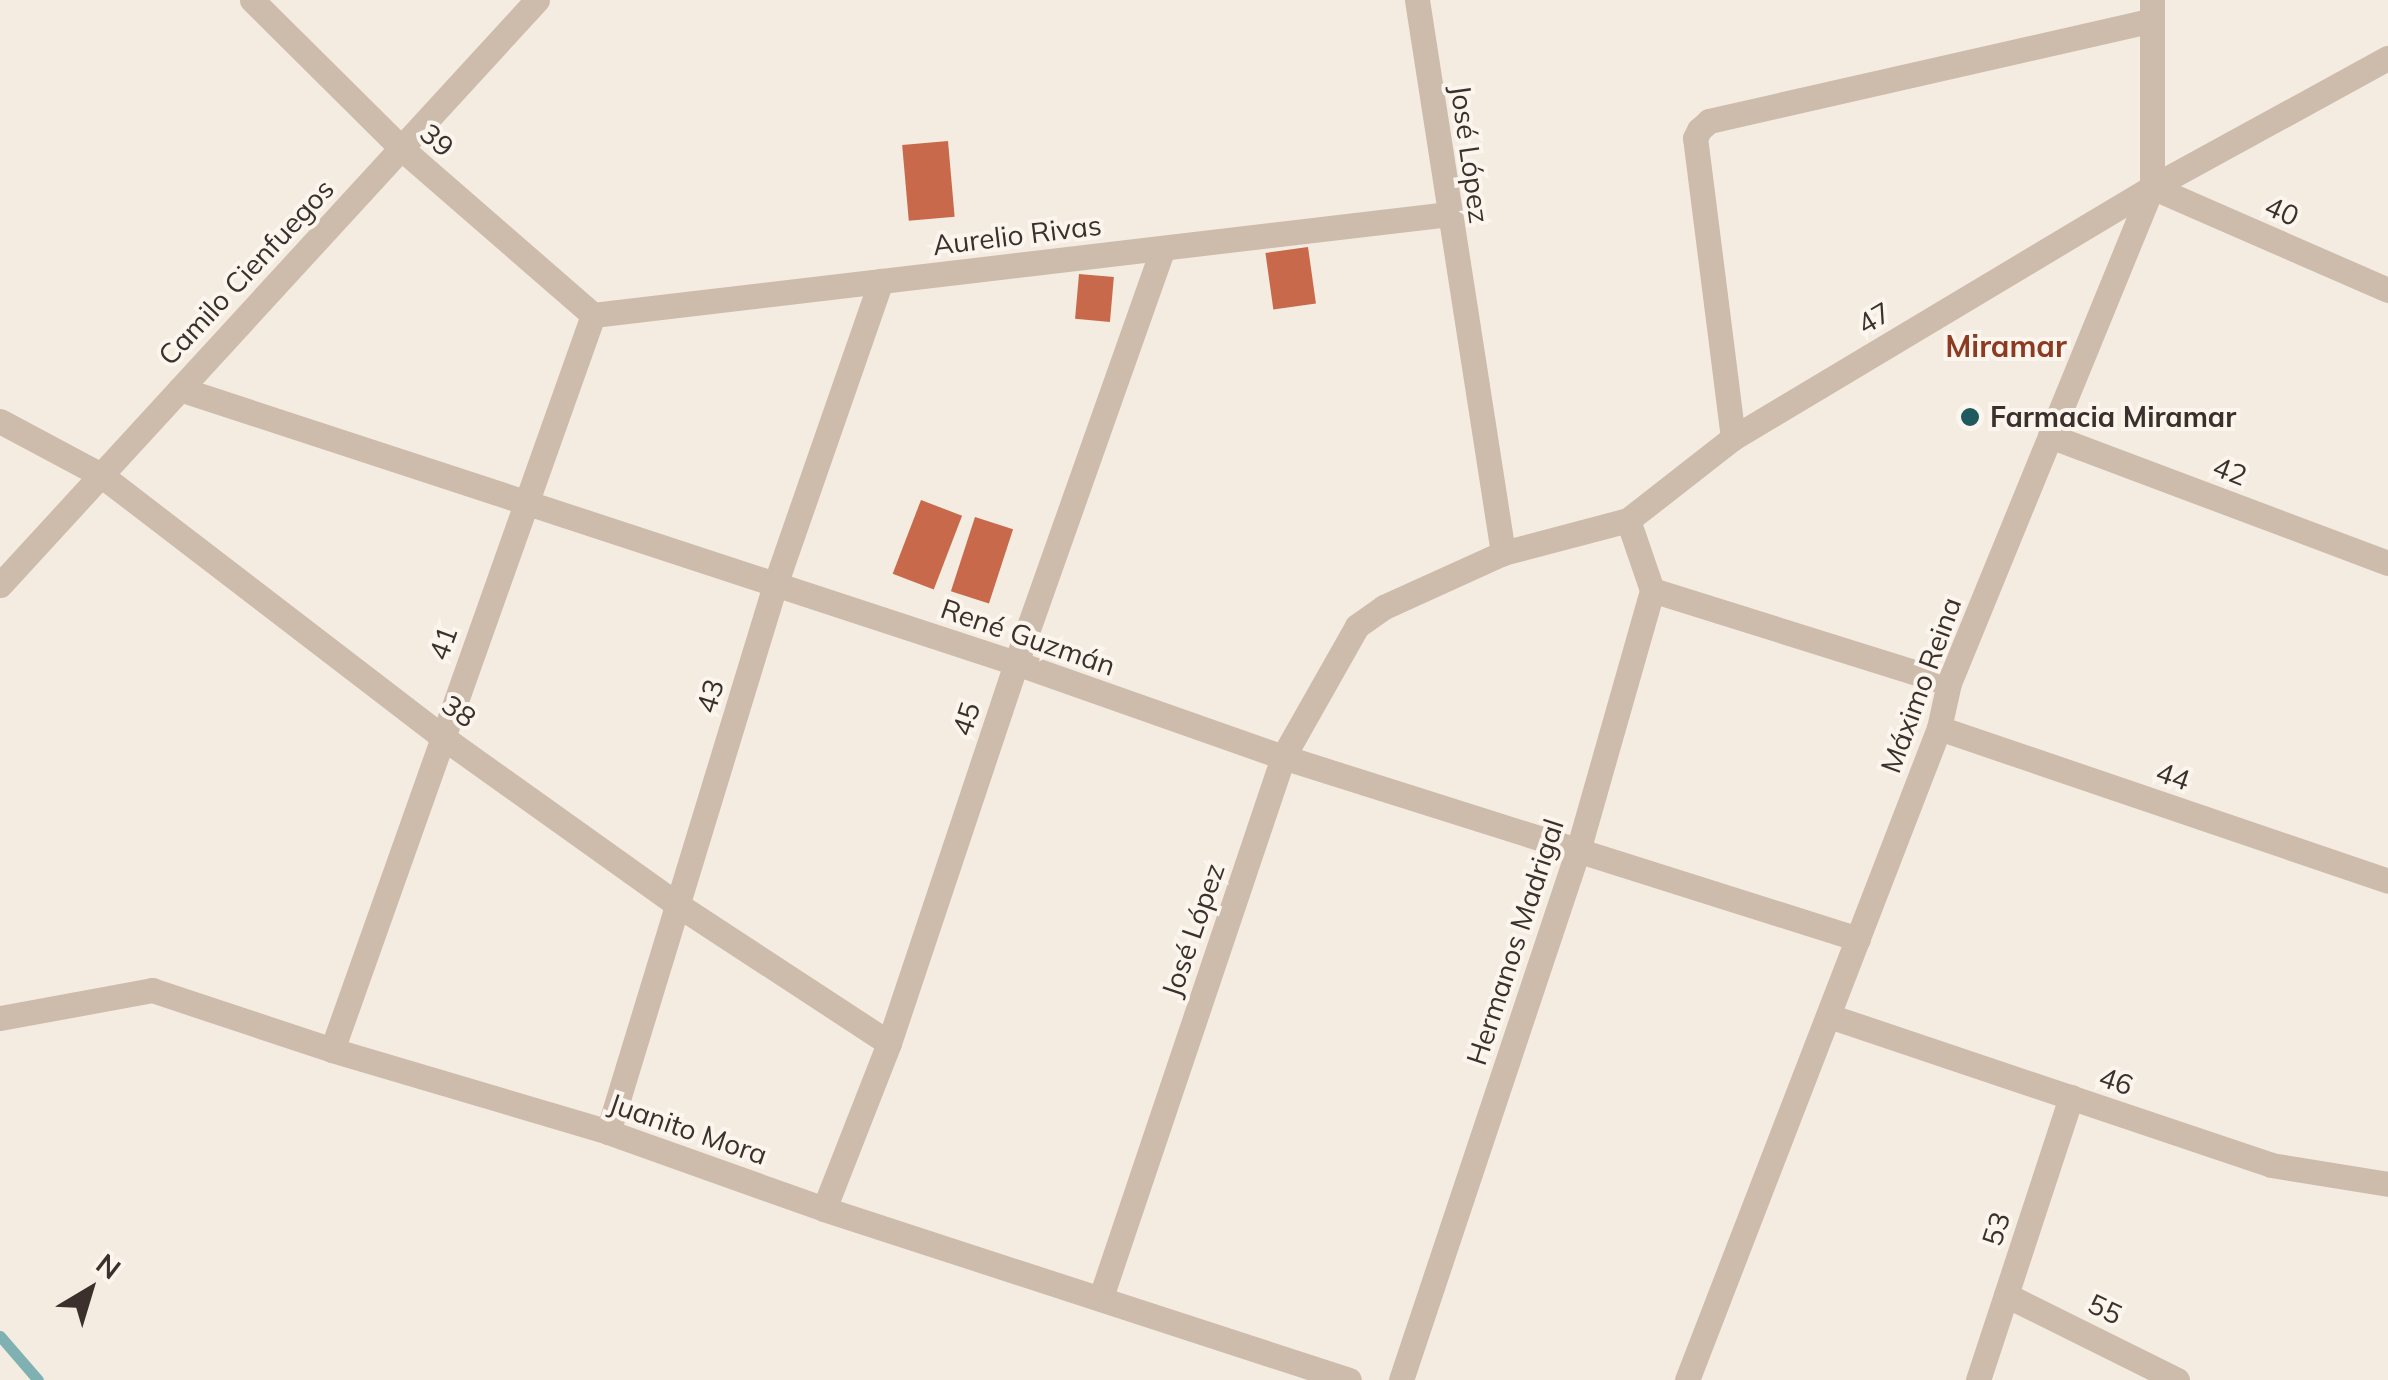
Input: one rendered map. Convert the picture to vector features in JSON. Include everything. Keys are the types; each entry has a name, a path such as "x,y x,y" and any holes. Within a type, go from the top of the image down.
{"street":[{"name":"39","path":"252,0 401,148 592,315"},
{"name":"Camilo Cienfuegos","path":"0,585 537,0"},
{"name":"José López","path":"1417,0 1503,553"},
{"name":"Máximo Reina","path":"1687,1380 1939,728 1949,684 2152,187 2152,10"},
{"path":"1733,438 1695,138 1699,130 1710,121 2152,10"},
{"name":"47","path":"1384,607 1503,553 1628,520 1733,438 2152,187 2388,58"},
{"name":"40","path":"2152,187 2388,290"},
{"name":"Aurelio Rivas","path":"592,315 1448,214"},
{"name":"45","path":"824,1208 888,1043 1016,663 1164,248"},
{"name":"43","path":"608,1132 775,585 881,281"},
{"name":"41","path":"332,1050 592,315"},
{"name":"René Guzmán","path":"180,390 1016,663 1283,757 1858,939"},
{"name":"38","path":"0,421 101,476 441,736 678,905 888,1043"},
{"name":"42","path":"2050,436 2388,563"},
{"path":"1628,520 1652,590 1949,684"},
{"name":"Hermanos Madrigal","path":"1401,1380 1579,848 1652,590"},
{"name":"José López","path":"1101,1297 1283,757 1357,626 1384,607"},
{"name":"44","path":"1939,728 2388,881"},
{"name":"Juanito Mora","path":"0,1018 152,990 332,1050 608,1132 824,1208 1349,1380"},
{"name":"46","path":"1829,1016 2271,1165 2388,1184"},
{"name":"53","path":"1978,1380 2071,1097"},
{"name":"55","path":"2006,1295 2177,1380"}],"building":[{"path":"948,141 955,217 909,221 902,145"},
{"path":"1308,247 1316,303 1273,309 1265,253"},
{"path":"1079,274 1114,277 1110,322 1075,319"},
{"path":"921,500 962,516 934,590 893,574"},
{"path":"975,517 1013,529 989,604 951,591"}],"waterway":[{"path":"0,1336 38,1380"}],"place":[{"name":"Farmacia Miramar","path":"1970,417"}],"district":[{"name":"Miramar","path":"2006,346"}]}
